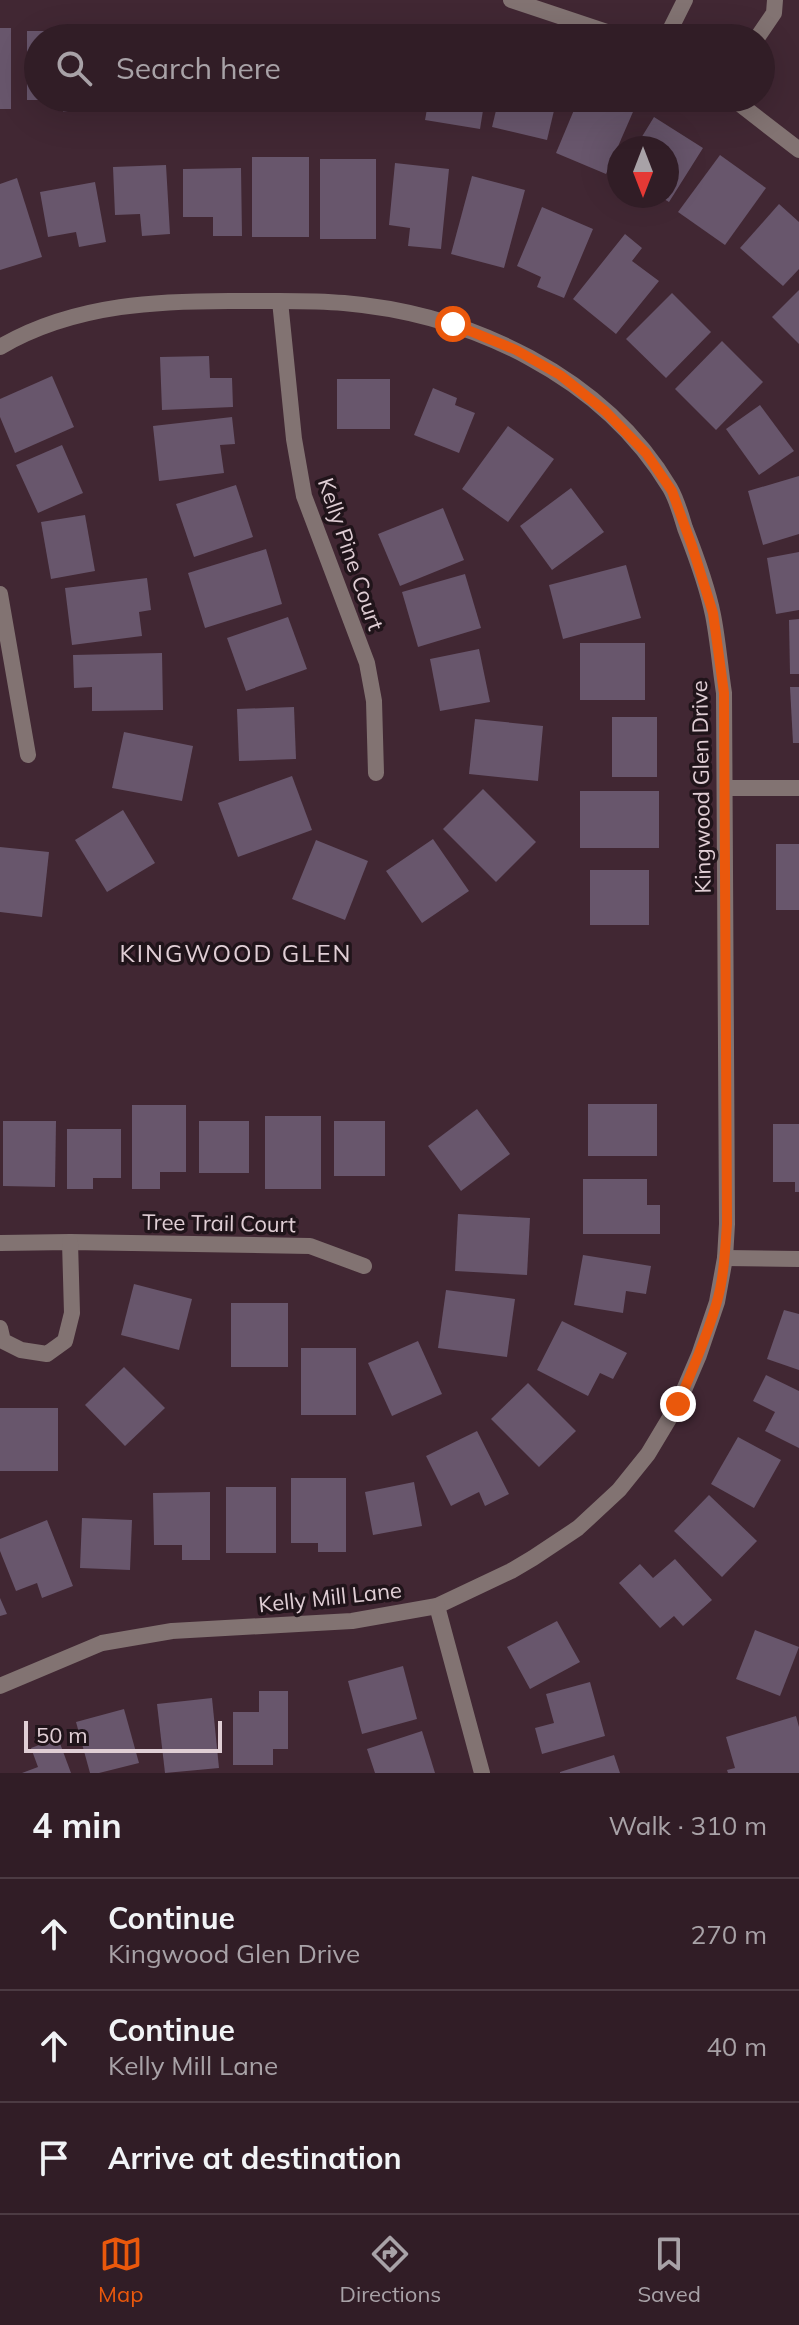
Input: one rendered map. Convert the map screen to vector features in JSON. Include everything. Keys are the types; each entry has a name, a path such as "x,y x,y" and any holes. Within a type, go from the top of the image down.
{"street":[{"path":"511,0 583,24"},
{"path":"673,24 685,0"},
{"path":"767,24 774,13 775,0"},
{"path":"750,112 799,150"},
{"name":"Kingwood Glen Drive","path":"0,347 63,320 118,306 195,300 280,301 344,302 394,310 453,324 516,350 560,375 605,411 646,453 672,491 692,546 713,613 724,693 725,1258"},
{"name":"Kelly Pine Court","path":"280,301 294,439 304,496 367,663 374,701 376,773"},
{"path":"0,594 28,755"},
{"path":"726,788 799,788"},
{"path":"0,1328 3,1341 21,1350 47,1354 65,1341 72,1313 70,1242"},
{"name":"Tree Trail Court","path":"0,1243 310,1246 364,1266"},
{"path":"725,1258 799,1259"},
{"name":"Kelly Mill Lane","path":"0,1686 102,1643 172,1631 352,1621 437,1606 533,1558 578,1528 619,1490 648,1454 678,1404 699,1355 717,1302 725,1258"},
{"path":"437,1606 482,1773"}],"building":[{"path":"0,28 11,28 11,109 0,109"},
{"path":"426,112 483,112 480,129 425,120"},
{"path":"496,112 554,112 547,140 492,127"},
{"path":"573,112 633,112 623,136 607,136 606,174 556,153"},
{"path":"654,117 703,148 679,186 679,136 642,136"},
{"path":"720,155 766,188 725,245 678,212"},
{"path":"252,157 309,157 309,237 252,237"},
{"path":"320,159 376,159 376,239 320,239"},
{"path":"395,163 449,169 441,249 408,246 410,228 389,225"},
{"path":"166,165 170,234 142,236 140,214 115,215 113,167"},
{"path":"241,168 242,236 213,236 213,217 183,217 183,169"},
{"path":"472,176 525,190 504,268 451,254"},
{"path":"17,178 42,257 0,270 0,184"},
{"path":"95,182 106,242 79,247 76,232 48,237 40,192"},
{"path":"779,204 799,222 799,269 783,286 740,248"},
{"path":"542,207 593,229 564,298 537,287 541,277 517,266"},
{"path":"625,234 642,248 632,261 659,281 616,334 573,299"},
{"path":"799,290 799,344 772,317"},
{"path":"672,293 711,332 666,378 626,339"},
{"path":"722,341 763,382 716,430 675,389"},
{"path":"209,356 210,378 232,378 233,407 162,410 160,357"},
{"path":"52,376 74,427 15,453 0,417 0,399"},
{"path":"337,379 390,379 390,429 337,429"},
{"path":"433,388 457,398 455,405 475,413 459,453 414,435"},
{"path":"760,405 794,451 759,475 726,429"},
{"path":"232,417 235,444 220,445 224,473 159,481 153,426"},
{"path":"508,426 554,459 508,522 462,489"},
{"path":"62,445 83,493 38,513 16,465"},
{"path":"799,476 799,534 763,545 748,491"},
{"path":"236,485 253,537 194,557 176,504"},
{"path":"571,488 604,532 552,570 520,526"},
{"path":"443,508 464,560 400,586 378,534"},
{"path":"85,515 95,571 51,579 41,522"},
{"path":"266,549 282,604 205,628 188,573"},
{"path":"799,552 799,610 776,614 767,558"},
{"path":"626,565 641,618 563,639 549,585"},
{"path":"465,574 481,628 418,647 402,592"},
{"path":"147,578 151,610 139,612 142,636 72,645 65,588"},
{"path":"288,617 307,669 246,691 227,638"},
{"path":"799,619 799,674 790,674 789,620"},
{"path":"580,643 645,643 645,700 580,700"},
{"path":"479,649 490,702 440,711 430,659"},
{"path":"162,653 163,710 92,711 92,687 74,688 73,655"},
{"path":"790,687 799,687 799,743 793,743"},
{"path":"294,707 296,759 239,761 237,709"},
{"path":"612,717 657,717 657,777 612,777"},
{"path":"475,719 543,726 538,781 469,774"},
{"path":"124,732 193,746 182,801 112,788"},
{"path":"292,776 312,830 238,857 218,803"},
{"path":"483,789 536,842 496,882 443,829"},
{"path":"580,791 659,791 659,848 580,848"},
{"path":"123,810 155,863 107,892 75,840"},
{"path":"433,839 469,891 422,923 386,871"},
{"path":"316,840 368,861 345,920 292,899"},
{"path":"776,844 799,844 799,910 776,910"},
{"path":"0,847 49,852 42,917 0,912"},
{"path":"590,870 649,870 649,925 590,925"},
{"path":"588,1104 657,1104 657,1156 588,1156"},
{"path":"132,1105 186,1105 186,1172 160,1172 160,1189 132,1189"},
{"path":"477,1109 510,1154 461,1191 428,1146"},
{"path":"265,1116 321,1116 321,1189 265,1189"},
{"path":"3,1121 56,1121 55,1187 3,1186"},
{"path":"199,1121 249,1121 249,1173 199,1173"},
{"path":"334,1121 385,1121 385,1176 334,1176"},
{"path":"773,1124 799,1124 799,1192 795,1192 795,1182 773,1182"},
{"path":"67,1129 121,1129 121,1178 93,1178 93,1189 67,1189"},
{"path":"583,1179 647,1179 647,1205 660,1205 660,1234 583,1234"},
{"path":"458,1214 530,1218 527,1275 455,1271"},
{"path":"583,1255 651,1266 646,1294 626,1291 623,1313 574,1305"},
{"path":"134,1284 192,1299 179,1350 121,1335"},
{"path":"446,1290 515,1299 507,1357 438,1348"},
{"path":"231,1303 288,1303 288,1367 231,1367"},
{"path":"784,1310 799,1314 799,1370 767,1359"},
{"path":"562,1321 627,1353 613,1379 600,1373 588,1396 537,1370"},
{"path":"418,1341 442,1394 392,1416 368,1363"},
{"path":"301,1348 356,1348 356,1415 301,1415"},
{"path":"124,1367 165,1408 125,1446 85,1405"},
{"path":"766,1375 799,1391 799,1448 765,1431 775,1412 753,1401"},
{"path":"528,1383 576,1431 539,1467 491,1419"},
{"path":"0,1408 58,1408 58,1471 0,1471"},
{"path":"477,1431 509,1494 485,1506 479,1492 451,1506 426,1456"},
{"path":"738,1437 781,1460 754,1508 711,1484"},
{"path":"291,1478 346,1478 346,1552 318,1552 318,1543 291,1543"},
{"path":"414,1482 422,1526 373,1535 365,1492"},
{"path":"226,1487 276,1487 276,1553 226,1553"},
{"path":"210,1492 210,1560 182,1560 182,1545 154,1545 153,1493"},
{"path":"709,1495 757,1541 722,1577 674,1531"},
{"path":"82,1518 132,1520 130,1570 80,1568"},
{"path":"47,1520 73,1586 42,1598 37,1583 16,1591 0,1551 0,1539"},
{"path":"675,1559 712,1600 683,1626 674,1616 660,1628 619,1583 640,1564 653,1578"},
{"path":"0,1598 7,1614 0,1616"},
{"path":"557,1621 580,1662 530,1689 507,1647"},
{"path":"755,1630 799,1647 780,1696 736,1679"},
{"path":"403,1666 417,1719 362,1734 348,1681"},
{"path":"590,1682 605,1736 542,1754 535,1728 554,1723 546,1694"},
{"path":"259,1691 288,1691 288,1749 273,1749 273,1765 233,1765 233,1712 259,1712"},
{"path":"212,1698 219,1768 165,1773 157,1704"},
{"path":"124,1709 139,1763 90,1773 76,1722"},
{"path":"796,1716 799,1727 799,1773 728,1773 727,1770 735,1768 726,1737"},
{"path":"422,1731 435,1773 375,1773 367,1749"},
{"path":"58,1738 71,1773 22,1773 38,1767 31,1748"},
{"path":"614,1755 620,1773 560,1773 560,1772"}],"district":[{"name":"KINGWOOD GLEN","path":"236,953"}],"route":[{"path":"453,324 516,350 560,375 605,411 646,453 672,491 713,613 724,693 727,1224 717,1302 678,1404"}]}
